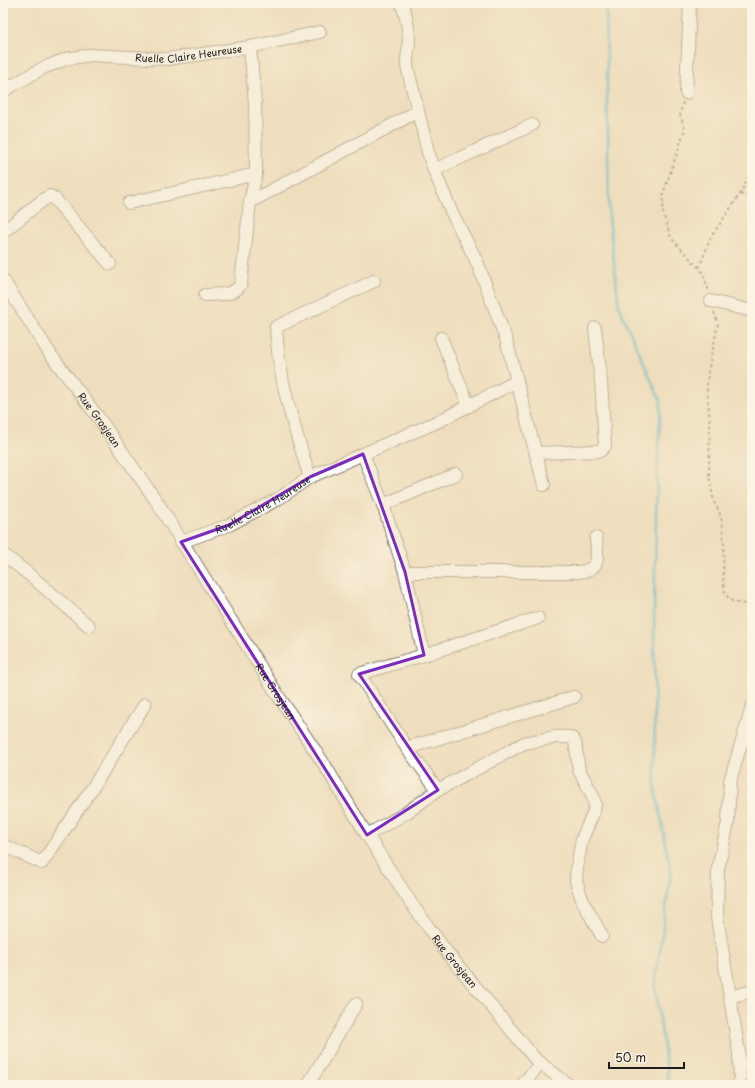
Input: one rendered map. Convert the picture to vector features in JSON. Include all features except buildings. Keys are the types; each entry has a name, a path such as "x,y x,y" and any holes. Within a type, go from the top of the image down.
{"street":[{"path":"400,3 405,10 409,40 406,60 407,66 428,152 451,211 477,262 506,339 544,485"},
{"path":"686,93 690,3"},
{"path":"250,47 320,32"},
{"name":"Ruelle Claire Heureuse","path":"3,91 43,68 66,59 90,56 168,59 250,47 256,103 256,174 250,202 241,283 239,288 230,293 205,295"},
{"path":"250,202 418,111"},
{"path":"434,170 532,125"},
{"path":"129,203 256,174"},
{"path":"3,232 50,196 54,198 110,264"},
{"name":"Rue Grosjean","path":"3,280 51,355 138,473 413,906 445,950 536,1060 569,1085"},
{"name":"Ruelle Claire Heureuse","path":"181,542 229,525 278,498 310,476 285,395 276,327 374,281"},
{"path":"711,300 752,311"},
{"path":"536,453 600,451 605,446 601,381 595,328"},
{"path":"441,338 469,406"},
{"path":"310,476 439,421 517,381"},
{"path":"363,454 383,505 405,572 424,655"},
{"path":"383,505 456,474"},
{"path":"405,572 589,571 596,564 596,538"},
{"path":"3,554 89,626"},
{"path":"438,790 407,748 359,674 424,655 538,618"},
{"path":"407,748 574,697"},
{"path":"3,845 42,863 93,787 145,704"},
{"path":"740,1085 739,1052 717,917 718,869 728,822 730,781 752,707"},
{"path":"367,835 406,813 438,790 524,743 556,737 573,738 575,742 578,770 592,794 595,804 594,811 582,839 576,867 576,881 583,902 602,936"},
{"path":"730,997 752,991"},
{"path":"308,1085 356,1004"},
{"path":"522,1085 541,1064"}],"path":[{"path":"686,93 680,115 685,129 663,194 663,213 671,238 703,273 718,324 708,372 707,388 710,425 709,475 714,502 719,511 722,522 724,545 724,590 733,602 752,605"},
{"path":"699,268 711,237 740,194 752,170"},
{"path":"740,194 752,198"}],"highlighted area":[{"path":"363,454 405,572 424,655 359,674 438,790 367,835 181,542 229,525 310,477"}],"waterway":[{"path":"606,3 609,218 619,307 661,402 657,478 654,610 655,785 671,873 655,985 669,1085"}]}
